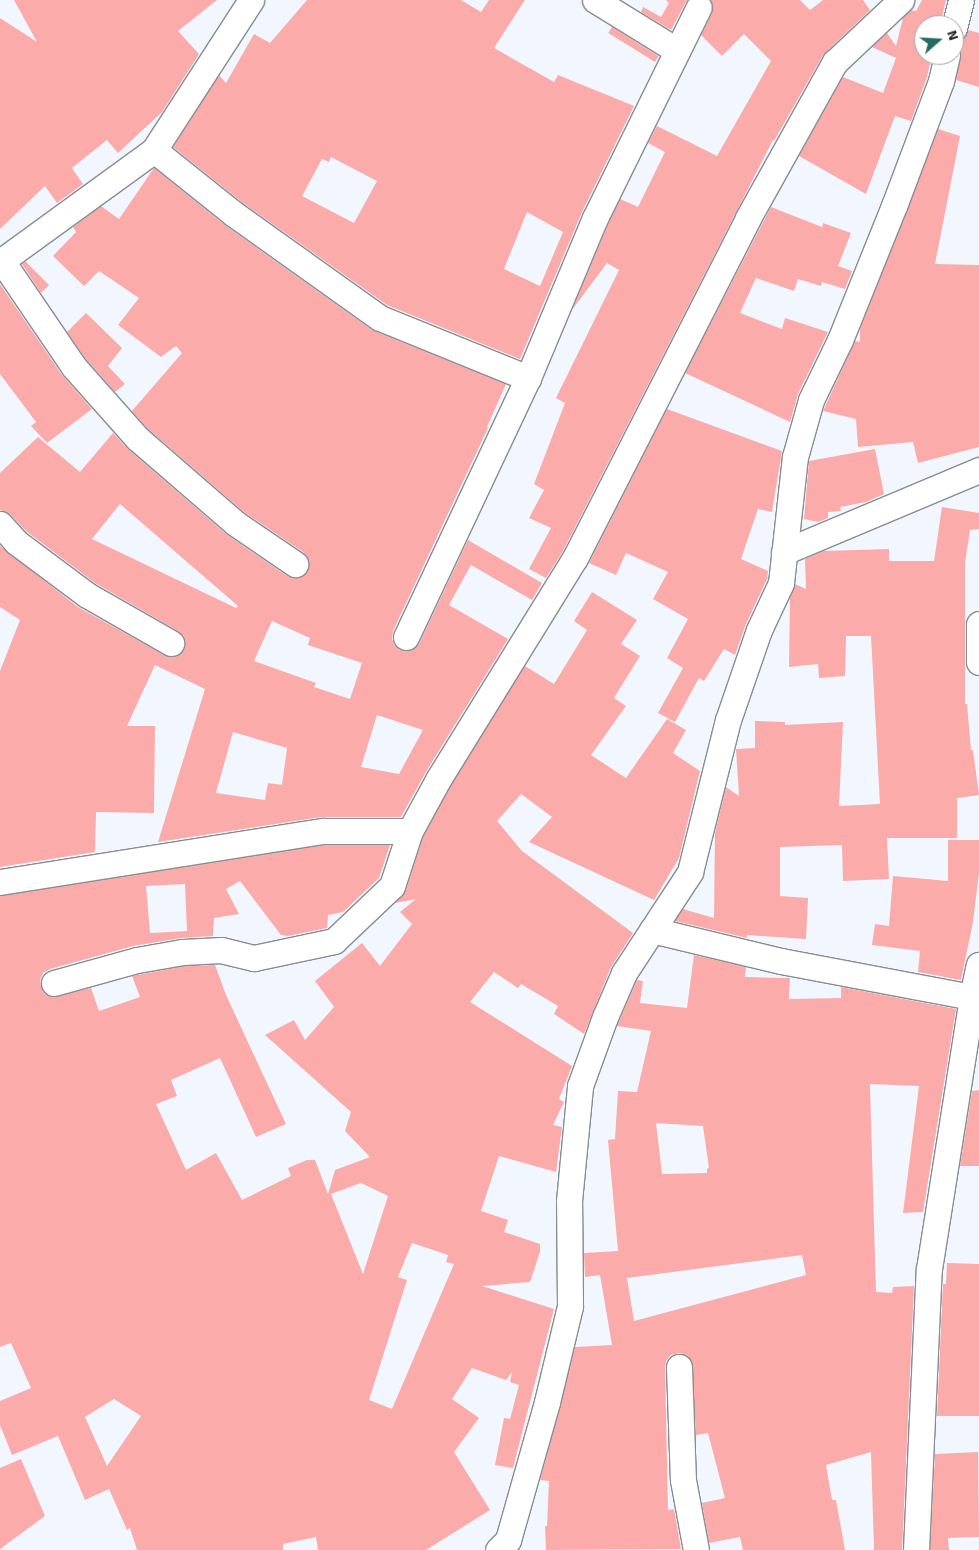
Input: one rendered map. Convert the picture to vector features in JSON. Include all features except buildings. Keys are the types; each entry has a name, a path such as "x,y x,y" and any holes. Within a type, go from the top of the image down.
{"street":[{"path":"251,0 154,150 1,262 74,367 137,438 235,523 295,564"},
{"path":"595,0 676,50"},
{"path":"54,983 137,960 182,952 222,950 254,958 334,941 392,886 410,831 439,778 575,558 748,218 836,62 900,0"},
{"path":"957,15 961,0"},
{"path":"406,637 528,378 595,218 676,50 699,7"},
{"path":"498,1550 508,1540 547,1402 570,1306 569,1201 580,1086 605,1017 624,973 690,872 728,720 759,630 781,583 795,457 811,400 840,340 891,214 941,81 945,65"},
{"path":"154,150 234,214 380,318 528,378"},
{"path":"784,552 979,470"},
{"path":"0,524 16,542 87,595 171,643"},
{"path":"979,624 977,642 979,662"},
{"path":"0,882 323,831 410,831"},
{"path":"652,930 781,961 972,998"},
{"path":"916,1550 929,1269 972,998 979,965"},
{"path":"679,1367 683,1480 696,1550"}]}
